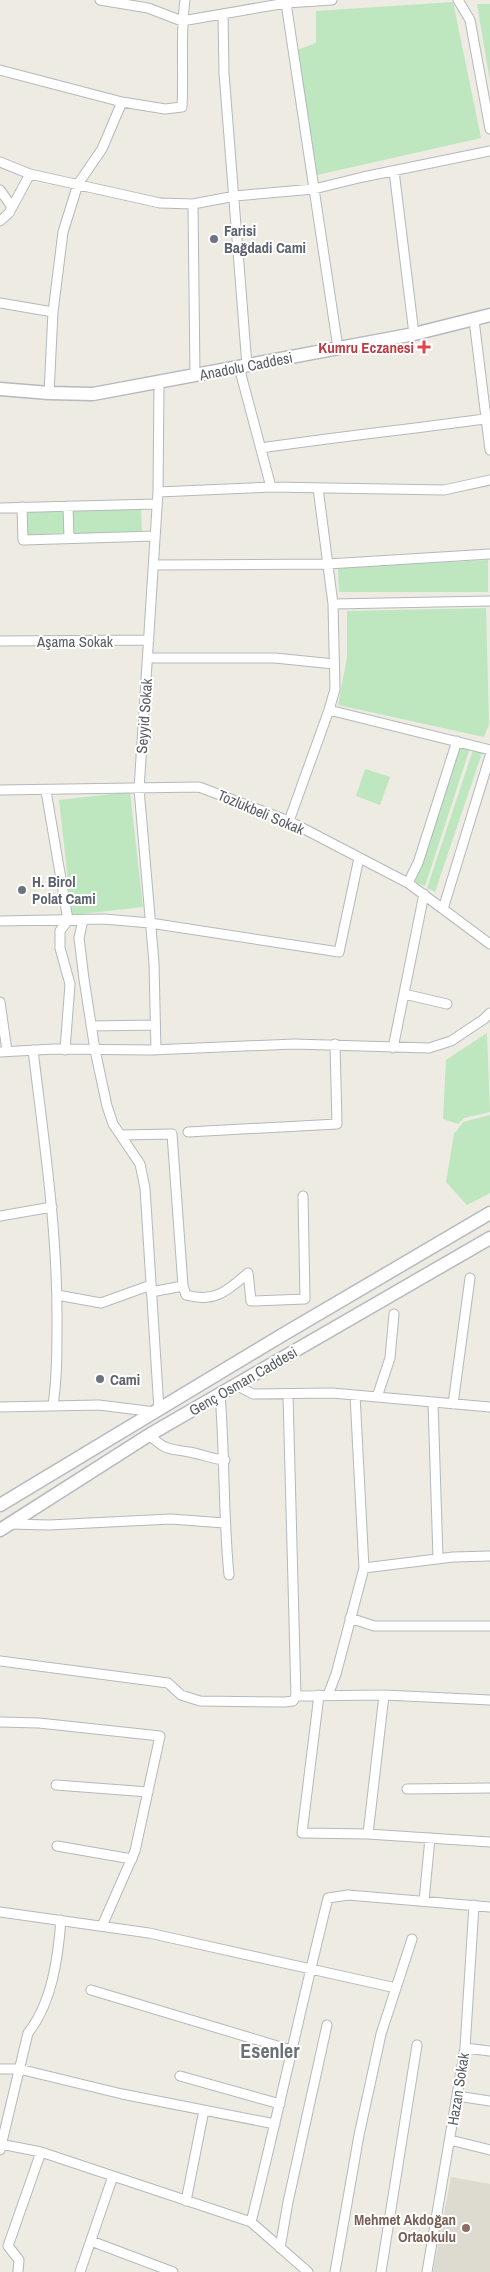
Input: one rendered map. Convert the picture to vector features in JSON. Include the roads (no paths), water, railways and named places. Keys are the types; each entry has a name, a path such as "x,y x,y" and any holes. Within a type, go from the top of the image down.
{"main road":[{"name":"Anadolu Caddesi","path":"0,389 93,394 414,334 490,315"},
{"name":"Genç Osman Caddesi","path":"0,1505 284,1334 490,1213"},
{"name":"Genç Osman Caddesi","path":"4,1527 149,1435 490,1238"}],"street":[{"path":"100,0 148,8 182,21 286,3 332,0"},
{"path":"1,72 122,102 165,109 182,107 184,73 182,21 185,0"},
{"path":"458,0 470,20 490,129"},
{"path":"286,3 338,348"},
{"path":"223,14 224,73 234,196 243,366 271,487"},
{"path":"49,393 53,312 63,232 78,184 102,149 122,102"},
{"path":"0,162 30,174 160,203 193,204 234,196 314,189 490,151"},
{"path":"394,171 414,334"},
{"path":"0,221 12,207 30,174"},
{"path":"0,190 12,207"},
{"path":"193,204 195,375"},
{"path":"0,303 53,312"},
{"path":"474,320 490,450"},
{"name":"Seyyid Sokak","path":"156,1050 154,963 139,789 158,492 159,383"},
{"path":"261,448 353,434 423,428 485,419"},
{"path":"158,492 271,487 444,490 490,480"},
{"path":"289,821 329,710 334,689 333,604 318,488"},
{"path":"0,508 156,504"},
{"path":"68,506 69,538"},
{"path":"22,507 23,540 155,536"},
{"path":"154,565 328,564 490,554"},
{"path":"333,604 490,601"},
{"name":"Aşama Sokak","path":"0,641 149,640"},
{"path":"148,658 275,658 334,664"},
{"path":"329,710 490,750"},
{"path":"408,883 418,863 457,741"},
{"path":"442,909 490,756"},
{"name":"Tozlukbeli Sokak","path":"0,790 200,787 289,821 408,883 442,909 489,940"},
{"path":"46,790 68,920 60,931 60,948 70,984 65,1050"},
{"path":"0,922 104,918 150,923 339,952 359,858"},
{"path":"392,1048 424,894"},
{"path":"0,1407 99,1405 157,1411 145,1188 140,1164 113,1124 107,1106 91,1026 80,938 83,920"},
{"path":"404,994 447,1004"},
{"path":"0,1002 4,1051 156,1050 335,1044 392,1048 429,1048 451,1041 490,1013"},
{"path":"91,1026 155,1024"},
{"path":"188,1132 337,1124 335,1044"},
{"path":"33,1050 52,1207 58,1295 57,1380 53,1405"},
{"path":"121,1135 172,1134 183,1286 186,1296 198,1299 222,1295 248,1273 251,1301 305,1299 304,1196"},
{"path":"0,1216 52,1207"},
{"path":"453,1404 470,1278"},
{"path":"58,1295 101,1303 151,1289 183,1286"},
{"path":"377,1397 390,1358 394,1314"},
{"path":"236,1385 253,1394 332,1393 490,1407"},
{"path":"220,1394 225,1460 224,1524 229,1575"},
{"path":"0,1661 168,1683 181,1695 200,1701 285,1702 293,1700 296,1696 288,1395"},
{"path":"356,1395 364,1568 336,1674 324,1695 302,1833 368,1834 490,1842"},
{"path":"433,1402 438,1558"},
{"path":"149,1435 159,1444 172,1451 190,1452 225,1460"},
{"path":"4,1527 170,1519 224,1524"},
{"path":"364,1568 438,1558 490,1556"},
{"path":"350,1618 374,1626 490,1626"},
{"path":"296,1696 384,1695 490,1700"},
{"path":"368,1834 384,1695"},
{"path":"0,1722 39,1723 160,1736 132,1859 102,1926"},
{"path":"56,1785 148,1792"},
{"path":"407,1789 490,1788"},
{"path":"424,1901 430,1838"},
{"path":"57,1846 132,1859"},
{"path":"251,2222 276,2124 310,1969 328,1898 348,1895 490,1907"},
{"name":"Hazan Sokak","path":"427,2272 465,2048 474,1905"},
{"path":"0,1912 148,1933 396,1988"},
{"path":"61,1920 59,1953 39,2018 28,2033 1,2146 41,2152 251,2222 308,2272"},
{"path":"335,2272 359,2135 379,2043 412,1939"},
{"path":"91,1990 292,2050"},
{"path":"280,2248 288,2202 327,2025"},
{"path":"381,2272 417,2045"},
{"path":"465,2048 490,2051"},
{"path":"0,2069 19,2069 122,2094 276,2124"},
{"path":"180,2076 280,2104"},
{"path":"457,2096 490,2100"},
{"path":"186,2201 204,2110"},
{"path":"450,2140 490,2150"},
{"path":"18,2272 19,2260 8,2246 41,2152"},
{"path":"80,2272 113,2176"},
{"path":"91,2242 173,2272"}],"place":[{"name":"Farisi Bağdadi Cami","path":"214,239"},
{"name":"Kumru Eczanesi","path":"424,347"},
{"name":"H. Birol Polat Cami","path":"22,890"},
{"name":"Cami","path":"100,1379"},
{"name":"Mehmet Akdoğan Ortaokulu","path":"466,2228"}],"district":[{"name":"Esenler","path":"270,2050"}]}
